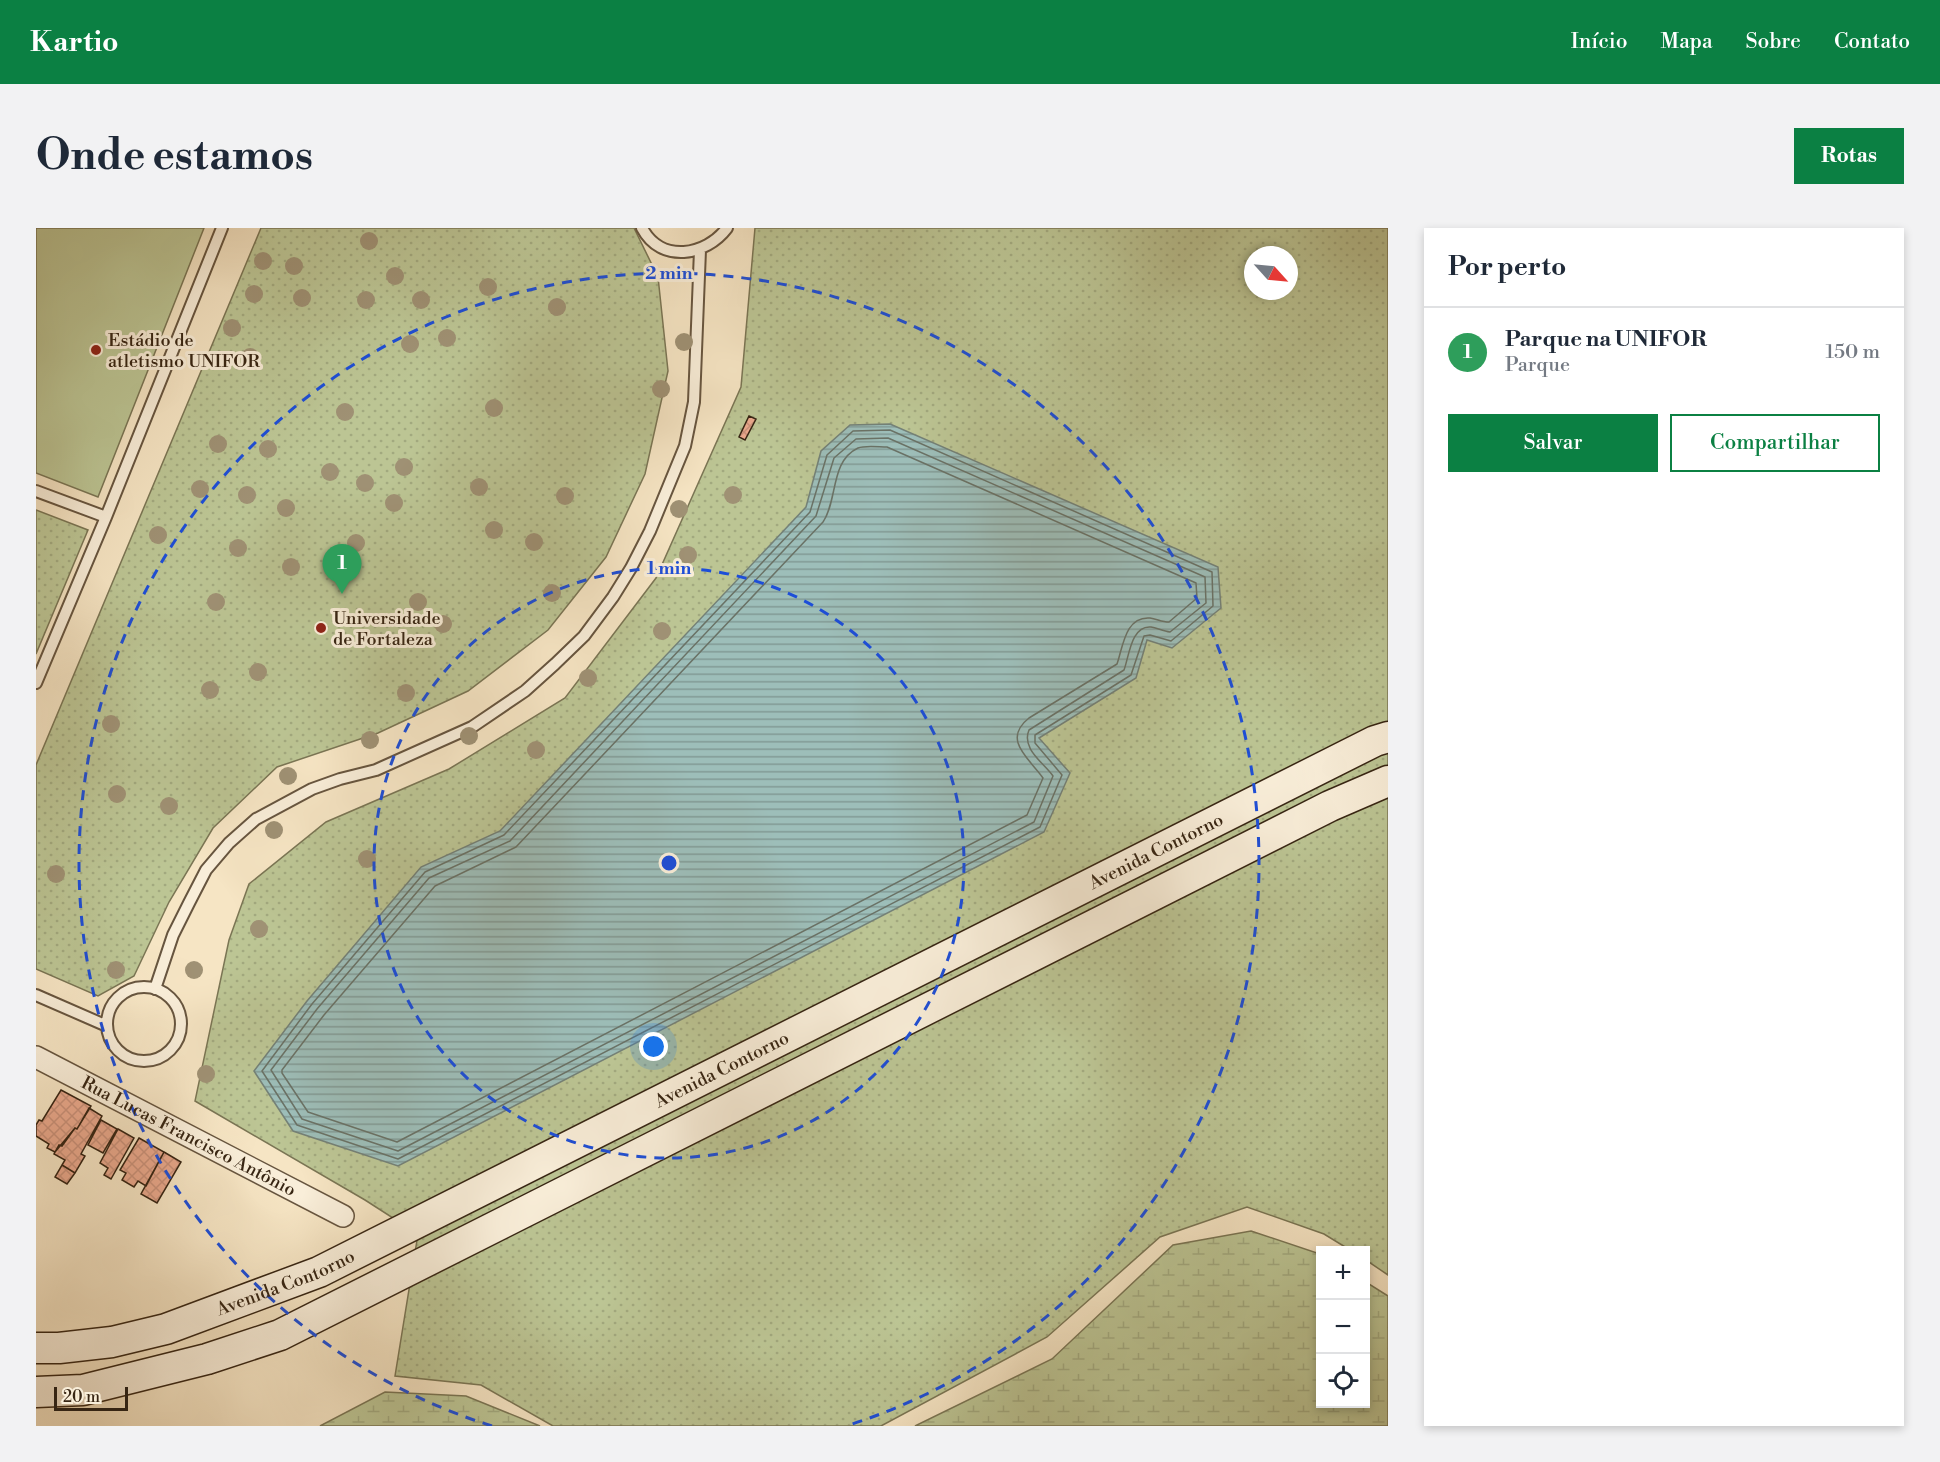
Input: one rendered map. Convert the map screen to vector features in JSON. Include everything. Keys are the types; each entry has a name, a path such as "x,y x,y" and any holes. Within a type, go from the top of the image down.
{"street":[{"name":"Avenida Contorno","path":"36,1348 59,1348 112,1342 166,1329 319,1272 1375,741 1388,737"},
{"path":"36,1392 82,1389 207,1359 280,1335 1330,806 1388,781"},
{"name":"Rua Lucas Francisco Antônio","path":"36,1057 343,1216"}],"lane":[{"path":"36,683 106,518 222,228"},
{"path":"642,228 657,245 672,252 687,253 700,250 717,241 727,228"},
{"path":"155,989 173,935 206,870 256,819 312,789 376,770 472,727 525,691 555,664 584,636 607,605 632,568 667,494 685,446 694,402 700,250"},
{"path":"36,491 106,518"},
{"path":"144,987 166,994 174,1002 181,1024 179,1036 172,1047 163,1055 152,1060 127,1057 117,1049 110,1038 107,1026 114,1003 122,994 144,987"},
{"path":"36,995 107,1026"}],"green space":[{"name":"Estádio de atletismo UNIFOR","path":"36,228 204,228 98,497 36,473"},
{"name":"Universidade de Fortaleza","path":"261,228 634,228 658,277 668,371 645,474 606,557 548,630 468,691 378,733 277,767 213,828 169,902 134,976 98,996 36,969 36,765"},
{"path":"755,228 1388,228 1388,1275 1370,1263 1370,1246 1344,1246 1324,1234 1247,1207 1160,1237 1047,1337 881,1426 553,1426 481,1385 395,1376 418,1234 365,1200 195,1101 229,940 249,884 326,822 449,769 565,698 656,578 741,387"},
{"path":"36,510 88,530 36,654"},
{"path":"1251,1231 1316,1253 1316,1408 1370,1408 1370,1285 1388,1296 1388,1426 915,1426 1052,1359 1173,1245"},
{"path":"385,1392 466,1396 540,1426 320,1426"}],"water":[{"path":"890,424 1218,567 1221,608 1172,648 1147,640 1136,678 1039,738 1070,773 1044,832 398,1166 293,1131 254,1071 307,1001 421,867 500,831 806,507 821,451 850,425"}],"building":[{"path":"749,416 756,419 745,440 739,437"},
{"path":"61,1090 91,1106 77,1129 75,1128 55,1152 47,1148 49,1144 36,1136 36,1125 39,1120 42,1121"},
{"path":"89,1108 102,1116 81,1154 85,1156 75,1173 62,1165 65,1160 54,1154 59,1145 62,1146 75,1128 77,1129"},
{"path":"101,1120 117,1129 103,1153 88,1145"},
{"path":"118,1129 134,1138 111,1179 104,1175 108,1168 100,1163"},
{"path":"139,1138 164,1152 146,1186 138,1181 134,1187 122,1180 126,1173 120,1170"},
{"path":"164,1152 181,1162 157,1203 141,1194"},
{"path":"62,1165 75,1173 67,1184 55,1177"}],"place":[{"name":"Estádio de atletismo UNIFOR","path":"96,350"},
{"name":"Parque na UNIFOR","path":"342,594"},
{"name":"Universidade de Fortaleza","path":"321,628"}]}
